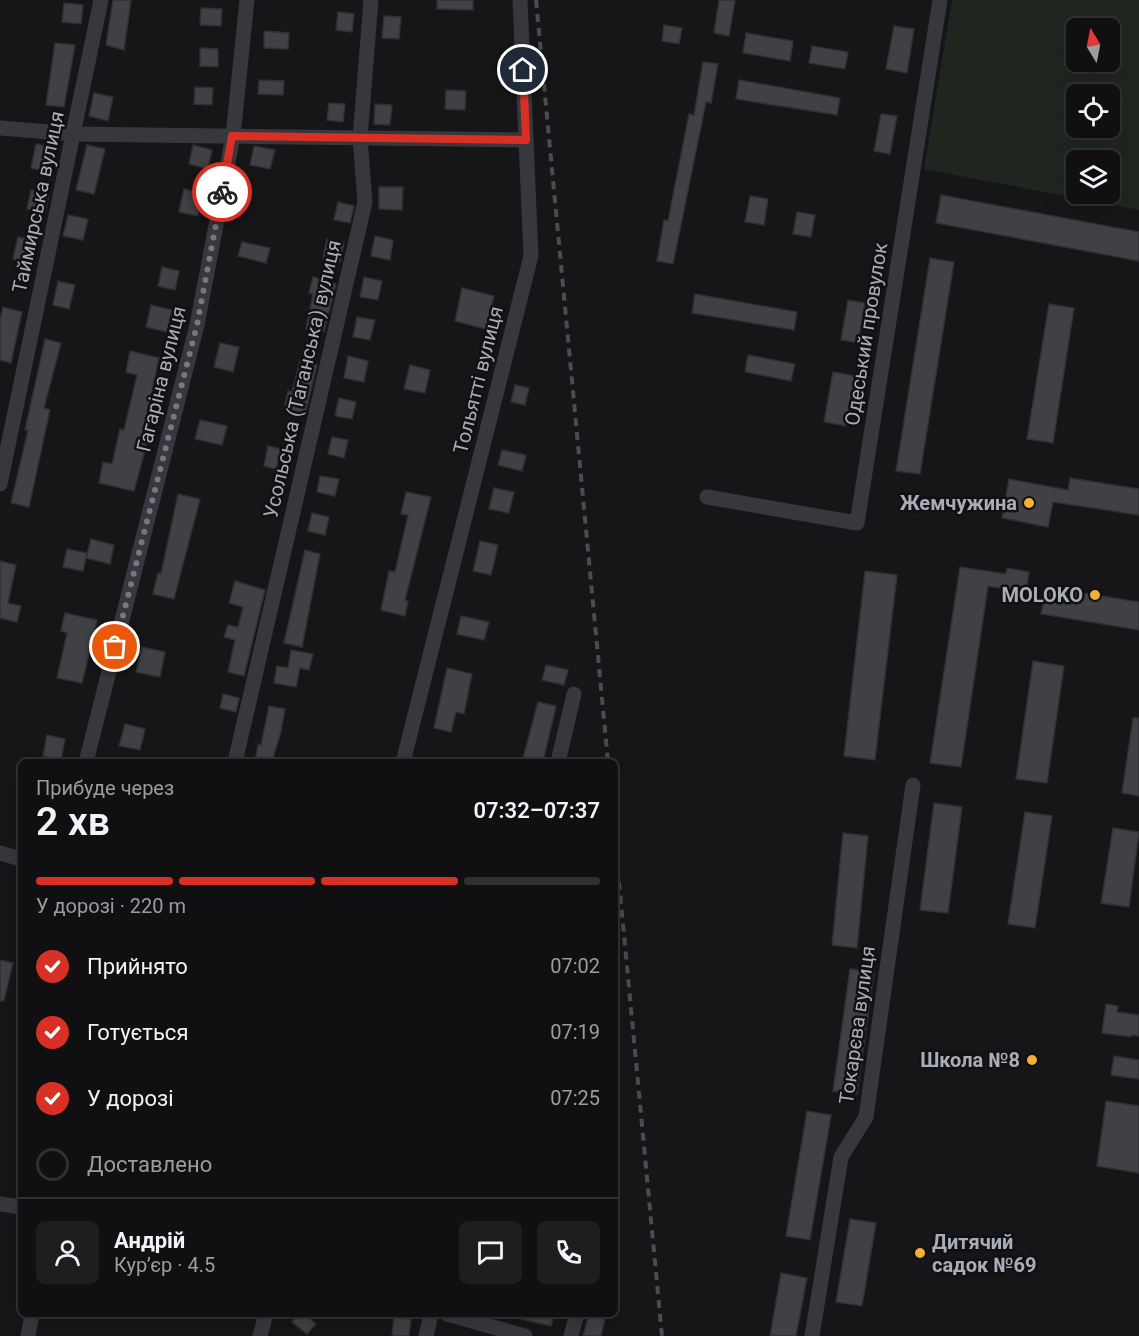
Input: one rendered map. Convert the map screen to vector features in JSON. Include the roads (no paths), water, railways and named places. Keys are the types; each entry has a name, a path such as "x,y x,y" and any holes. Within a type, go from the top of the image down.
{"street":[{"name":"Таймирська вулиця","path":"0,484 101,0"},
{"name":"Гагаріна вулиця","path":"87,759 197,325 232,136 248,0"},
{"name":"Усольська (Таганська) вулиця","path":"236,759 364,202 360,138 372,0"},
{"name":"Тольятті вулиця","path":"405,759 531,256 520,0"},
{"name":"Одеський провулок","path":"707,497 857,523 940,0"},
{"path":"0,128 74,134 526,140"},
{"path":"559,759 574,694"},
{"name":"Токарєва вулиця","path":"812,1336 841,1157 866,1117 913,785"},
{"path":"0,853 18,858"},
{"path":"0,1204 18,1207"},
{"path":"28,1336 31,1317"},
{"path":"260,1336 265,1317"},
{"path":"426,1336 430,1317"},
{"path":"458,1317 525,1336"},
{"path":"571,1336 576,1317"}],"railway":[{"path":"536,0 608,759"},
{"path":"618,872 662,1336"}],"place":[{"name":"Жемчужина","path":"1029,503"},
{"name":"MOLOKO","path":"1095,595"},
{"name":"Школа №8","path":"1032,1060"},
{"name":"Дитячий садок №69","path":"920,1253"}]}
